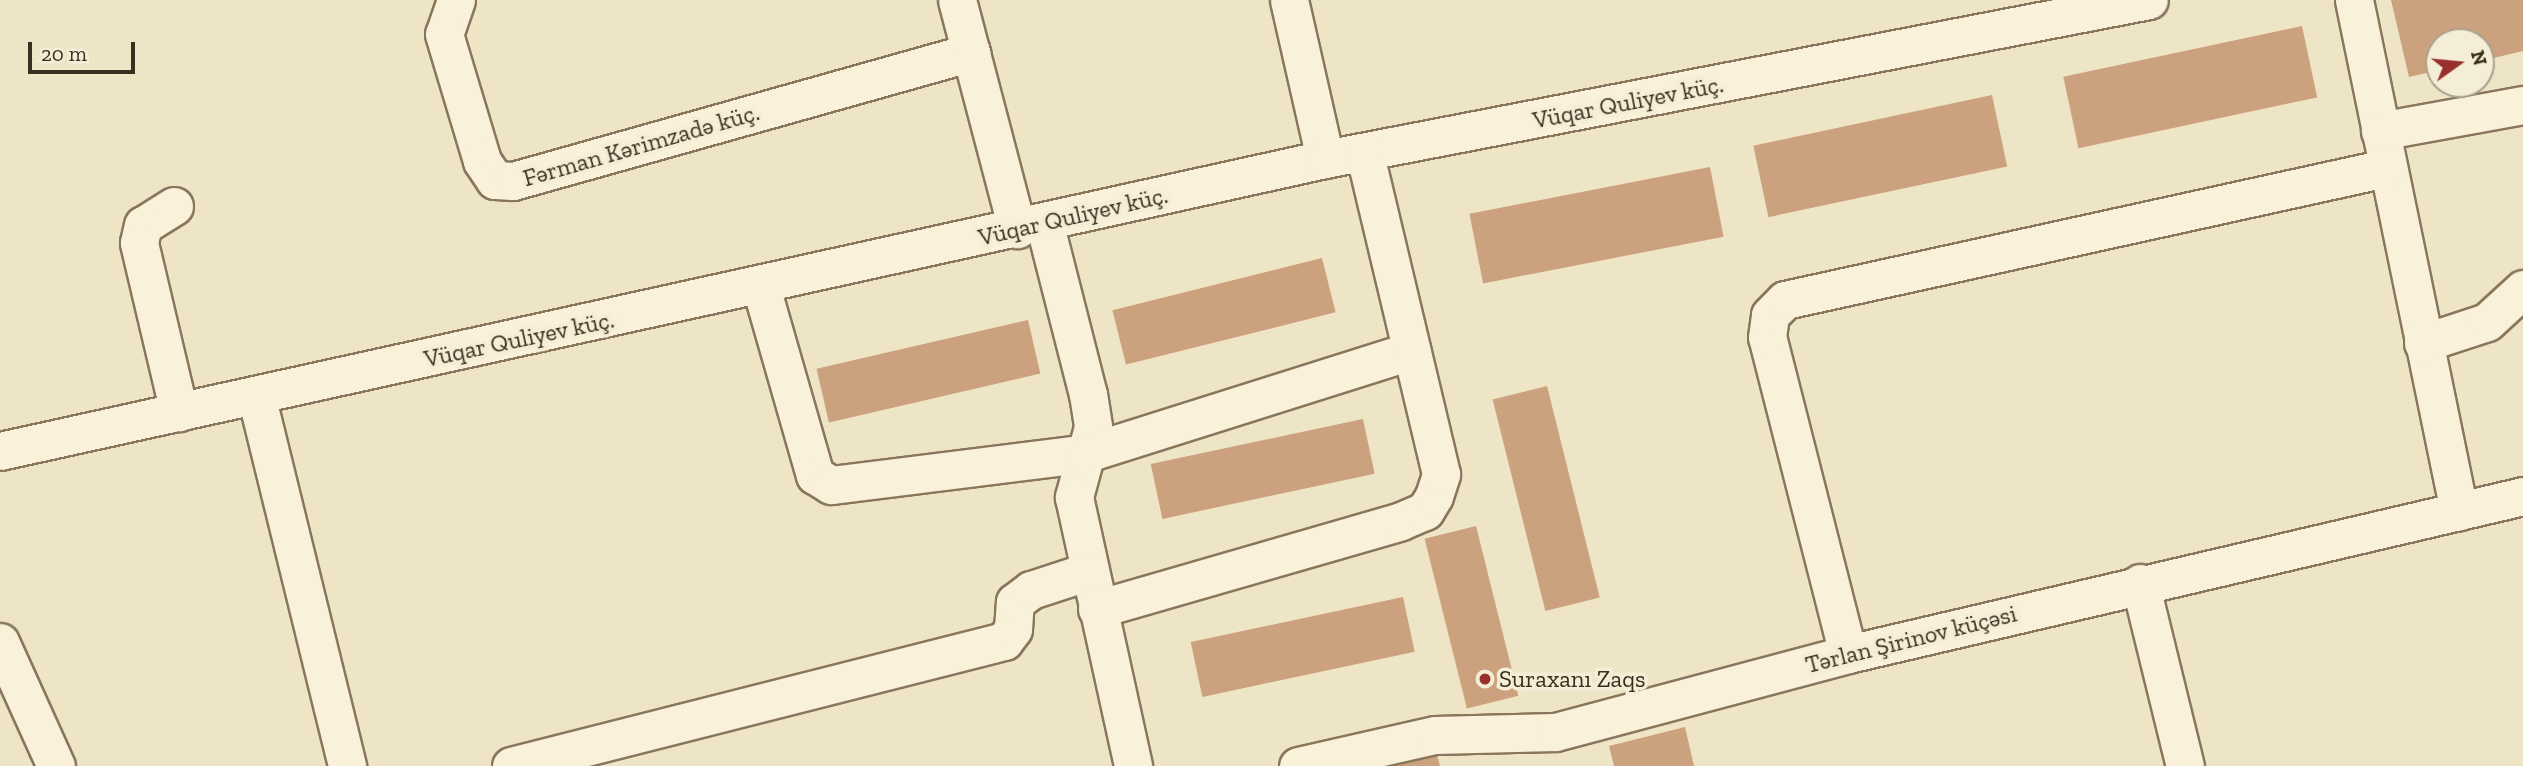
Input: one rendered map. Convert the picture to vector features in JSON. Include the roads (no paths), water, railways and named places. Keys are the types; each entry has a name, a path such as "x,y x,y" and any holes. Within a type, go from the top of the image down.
{"street":[{"name":"Fərman Kərimzadə küç.","path":"456,0 444,34 482,161 495,180 513,181 971,52"},
{"path":"957,0 971,52 1088,394 1093,427 1074,497 1133,766"},
{"path":"1289,0 1325,159"},
{"name":"Vüqar Quliyev küç.","path":"0,451 761,288 1325,159 2149,0"},
{"path":"2354,0 2386,167 2459,511"},
{"path":"2380,131 2523,105"},
{"path":"1097,609 1424,511 1441,474 1364,152"},
{"path":"1848,654 1767,337 1770,314 1785,300 2386,167"},
{"path":"174,205 143,225 139,243 179,412"},
{"path":"761,288 815,475 831,485 1087,453 1411,351"},
{"path":"2423,343 2487,321 2523,289"},
{"path":"256,395 348,766"},
{"name":"Tərlan Şirinov küçəsi","path":"1298,766 1434,735 1512,752 1555,732 1848,654 2140,583 2523,496"},
{"path":"511,766 1004,641 1013,629 1015,602 1031,590 1088,570"},
{"path":"2140,583 2185,766"},
{"path":"0,642 57,766"}],"place":[{"name":"Suraxanı Zaqs","path":"1485,679"}]}
